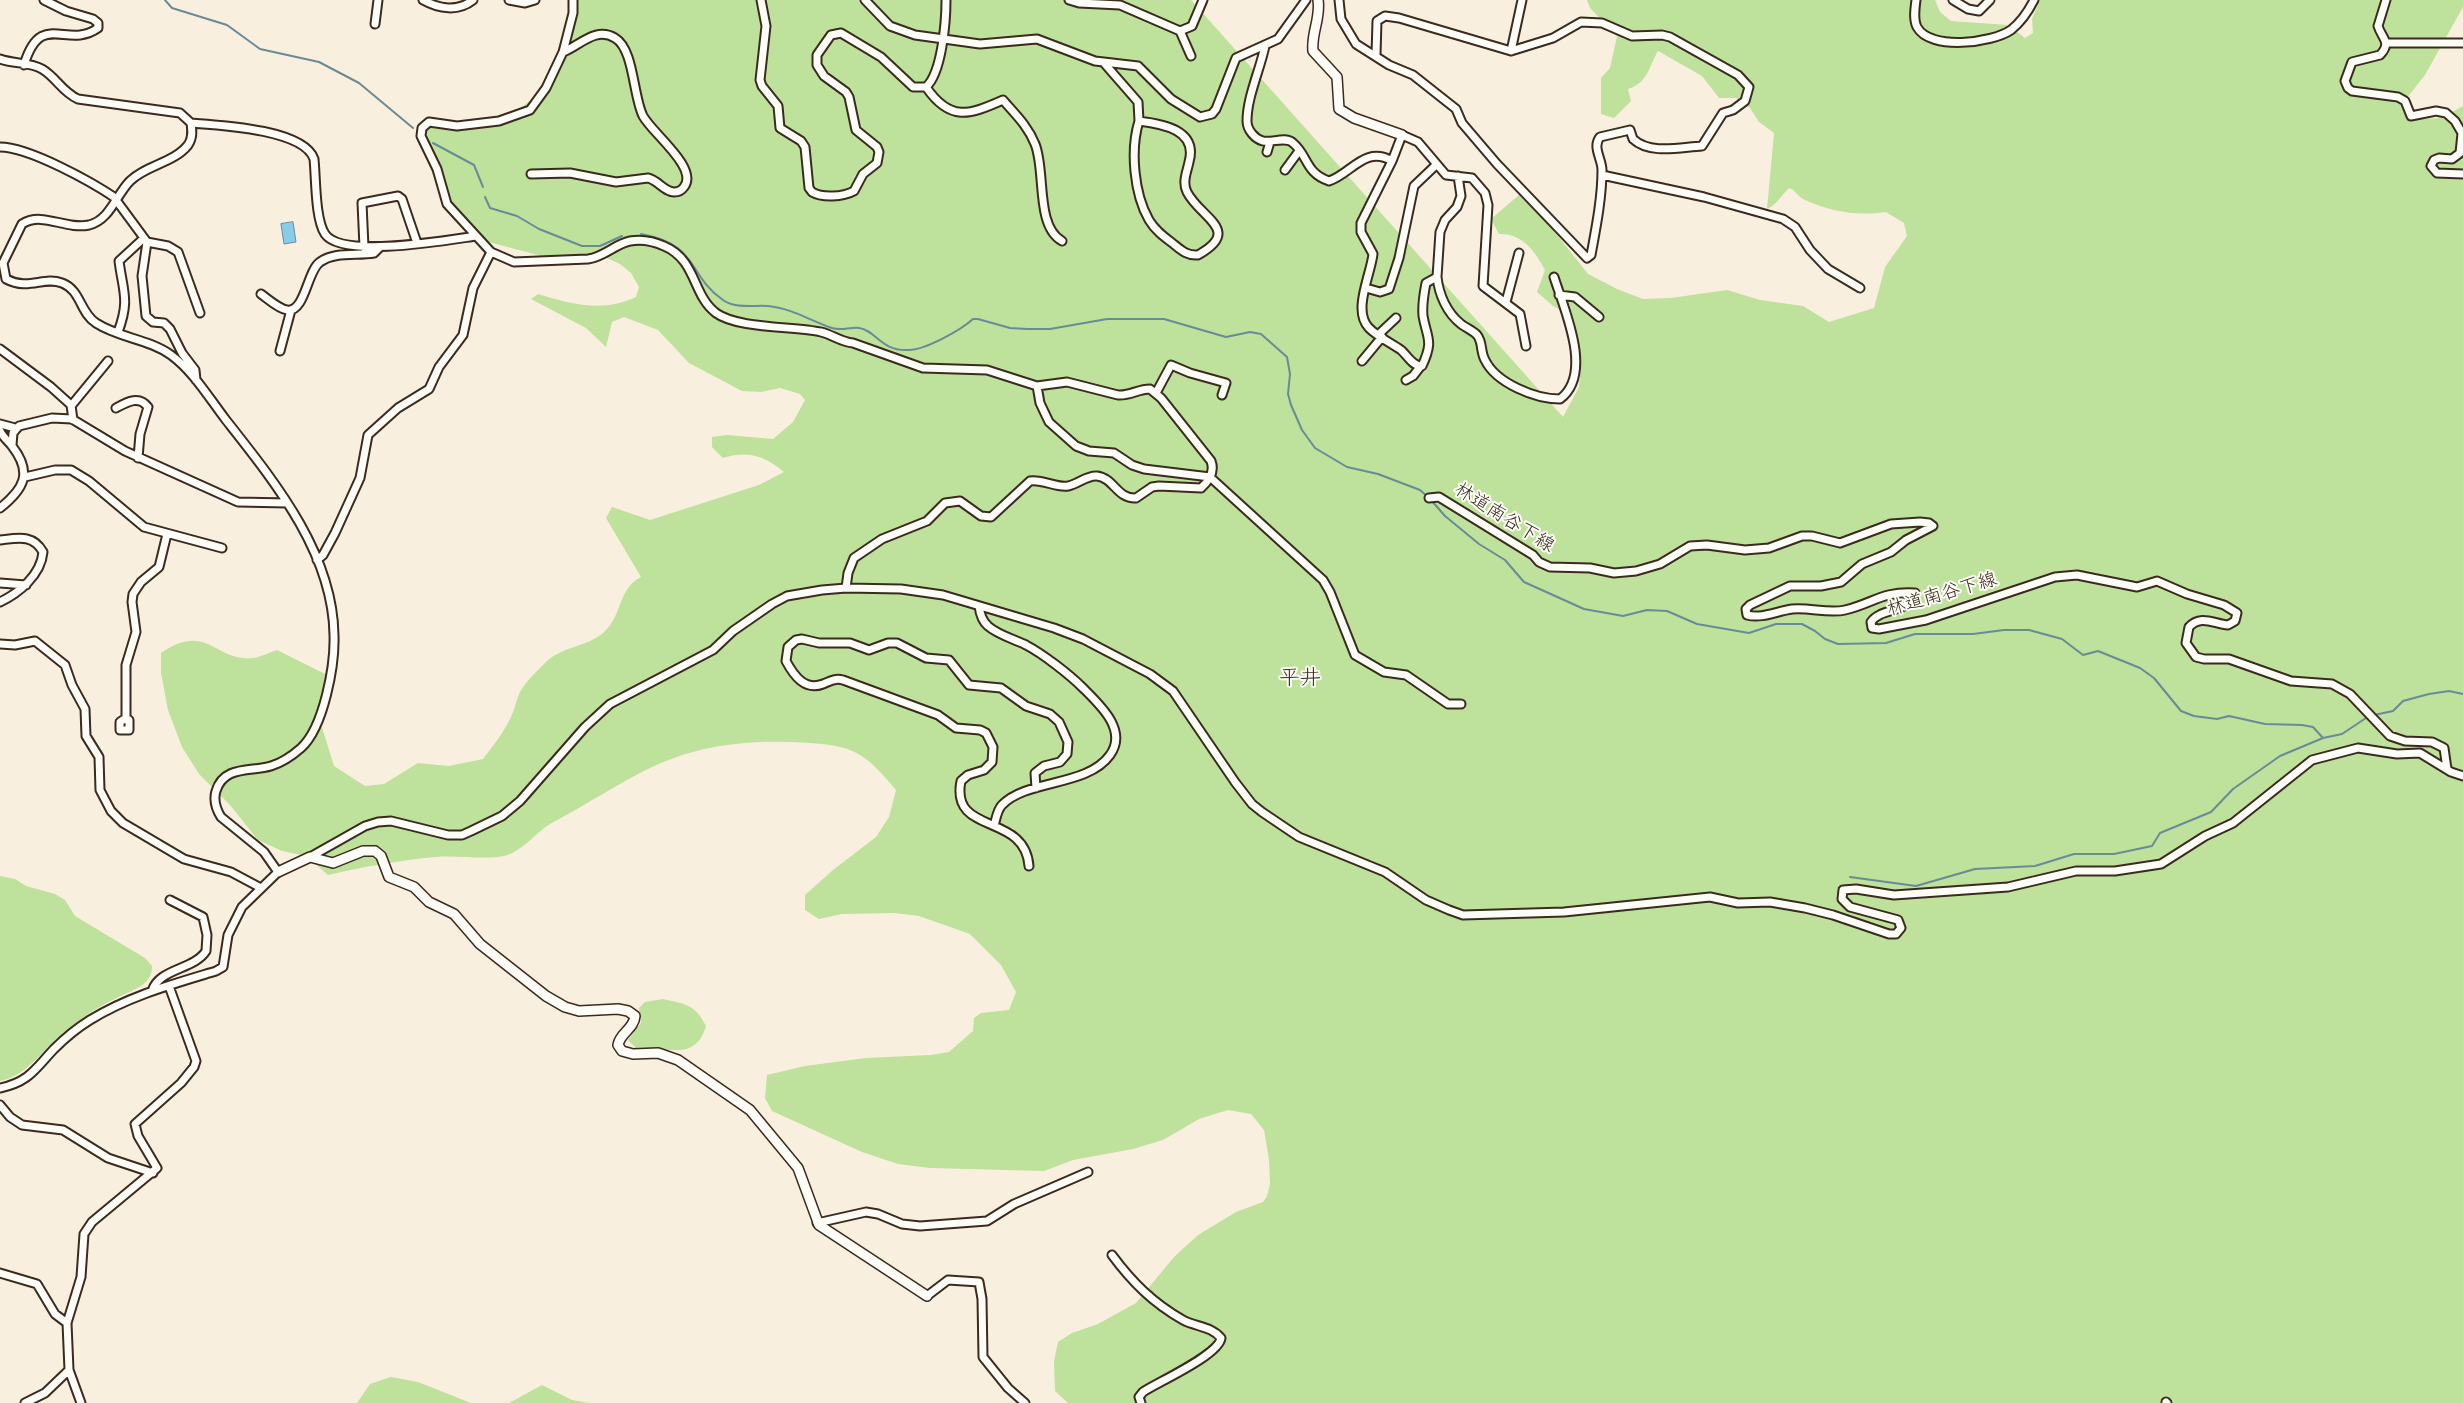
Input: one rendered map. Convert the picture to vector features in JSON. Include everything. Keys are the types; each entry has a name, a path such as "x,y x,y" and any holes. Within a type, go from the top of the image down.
{"street":[{"path":"24,65 31,45 44,34 90,33 98,28 98,23 93,19 66,11 44,0"},
{"path":"375,24 378,0"},
{"path":"423,0 434,6 452,8 463,7 473,0"},
{"path":"510,0 525,3 535,0"},
{"path":"573,0 573,13 562,52 543,93 530,110 499,122 457,126 429,122 422,128 421,136 437,169 447,204 491,252 514,262 588,259 599,257 630,241 656,242 671,249 683,259 711,308 726,318 820,332 843,342 853,343 923,368 987,370 1037,386 1068,382 1118,395 1145,389 1156,393 1209,456 1213,465 1210,477 1201,488 1152,487 1136,498 1129,499 1119,494 1100,476 1089,477 1066,486 1045,481 1030,481 1016,492 998,513 986,517 981,516 960,501 945,502 927,521 886,536 854,558 848,573 846,588"},
{"path":"761,0 766,26 760,80 762,86 778,106 780,128 801,142 805,147 809,188 815,194 843,195 854,191 864,174 879,158 877,148 856,130 849,97 846,92 824,76 817,65 817,55 831,35 841,33 848,35 881,57 913,87 926,87 932,80 944,40 946,0"},
{"path":"864,0 896,30 915,36 980,44 1037,39 1104,63 1138,66 1171,99 1200,117 1212,114 1216,109 1236,58 1245,52 1266,46 1283,35 1306,0"},
{"path":"1069,0 1079,3 1123,6 1180,31 1191,56"},
{"path":"1180,31 1192,26 1203,0"},
{"path":"1318,0 1319,15 1313,39 1313,51 1337,77 1337,104 1339,109 1354,118 1418,142 1446,175 1472,178 1485,192 1488,205 1483,286 1520,314 1526,346"},
{"path":"1339,0 1341,19 1351,38 1361,49 1376,55 1389,65 1414,75 1456,109 1462,123 1496,164 1587,258 1591,255 1594,242 1602,175 1597,147 1600,137 1630,130 1633,139 1642,145 1666,149 1702,146 1724,113 1733,110 1745,101 1749,91 1748,85 1730,70 1670,37 1662,34 1632,36 1596,22 1581,22 1553,38 1511,51 1415,22 1385,16 1376,21 1376,55"},
{"path":"1511,51 1522,0"},
{"path":"1916,0 1916,23 1919,30 1935,39 1951,43 1979,40 2005,33 2026,16 2034,0"},
{"path":"1953,0 1968,9 1979,11 1990,0"},
{"path":"2386,0 2378,26 2387,43"},
{"path":"531,174 570,173 616,182 648,178 666,190 674,192 681,190 687,182 686,169 643,115 627,56 619,41 609,35 598,34 562,52"},
{"path":"2387,43 2463,43"},
{"path":"2387,43 2380,55 2352,62 2345,81 2348,88 2352,91 2398,97 2405,101 2411,116 2436,111 2446,112 2451,116 2462,133 2460,153 2452,159 2439,158 2434,160 2431,166 2437,174 2463,174"},
{"path":"1266,46 1247,121 1253,134 1262,141 1289,140 1316,174 1329,181 1339,177 1354,164 1370,157 1386,158 1392,162"},
{"path":"0,59 35,66 44,70 62,89 78,99 180,113 191,123 280,136 304,146 314,159 320,223 325,234 334,241 380,247 476,236"},
{"path":"1104,63 1138,102 1139,121 1133,153 1145,212 1152,225 1163,236 1184,253 1198,256 1217,241 1219,234 1218,227 1187,192 1185,178 1190,159 1190,145 1183,133 1175,128 1139,121"},
{"path":"926,87 938,101 958,112 974,113 1003,100 1016,114 1037,150 1046,217 1054,236 1062,241"},
{"path":"191,123 192,136 186,146 136,176 101,218 87,225 42,219 34,219 22,224 3,264 3,278 23,285 62,282 72,289 91,319 97,324 169,353 190,372 304,528 317,560 330,601 334,642 330,676 315,729 301,748 274,766 233,772 220,782 216,793 216,810 221,817 264,852 278,872"},
{"path":"1402,135 1392,162 1361,223 1360,229 1373,254 1362,302 1364,320 1370,330 1420,366"},
{"path":"1268,152 1270,142"},
{"path":"0,147 12,148 39,159 99,187 116,200 146,240 168,246 178,252 200,314"},
{"path":"1285,170 1299,151"},
{"path":"1366,288 1385,291 1392,286 1414,186 1436,165"},
{"path":"1602,175 1704,196 1783,219 1795,227 1810,250 1828,270 1860,288"},
{"path":"1458,176 1461,196 1456,207 1445,220 1440,232 1437,278 1447,308 1453,318 1479,338 1484,359 1496,375 1509,384 1553,399 1560,399 1571,388 1576,360 1575,349 1554,277"},
{"path":"364,246 362,203 398,196 402,198 417,243"},
{"path":"118,332 124,314 126,297 119,261 146,240"},
{"path":"146,240 142,276 146,316 153,322 164,323 170,329 182,353 195,370 196,381"},
{"path":"261,294 285,310 291,310 300,304 312,271 321,261 341,255 374,254 380,247"},
{"path":"317,560 335,533 354,493 365,461 368,435 398,408 429,389 439,367 463,335 473,288 491,252"},
{"path":"1506,302 1519,254"},
{"path":"1406,380 1413,376 1423,362 1430,339 1423,315 1426,283 1437,278"},
{"path":"1559,295 1574,297 1598,317"},
{"path":"280,351 291,310"},
{"path":"1362,361 1396,318"},
{"path":"0,349 47,384 71,406 74,420"},
{"path":"71,406 108,361"},
{"path":"1156,393 1171,365 1195,375 1226,383 1222,395"},
{"path":"1037,386 1040,403 1049,422 1076,446 1089,451 1114,453 1138,468 1210,477 1323,580 1330,592 1355,656 1384,672 1406,674 1448,704 1461,704"},
{"path":"116,408 129,401 138,400 144,402 148,407 140,434 138,458"},
{"path":"0,424 15,428 23,424 52,418 74,420 138,458 238,502 287,504"},
{"path":"12,446 15,428"},
{"path":"0,431 12,446 21,463 25,477 16,494 0,508"},
{"path":"25,477 55,470 71,470 89,481 144,527 222,548"},
{"name":"林道南谷下線","path":"1429,498 1439,497 1544,564 1561,568 1590,568 1614,573 1636,571 1660,564 1690,546 1708,544 1753,549 1769,548 1802,536 1812,536 1840,543 1891,524 1929,523 1933,526 1906,540 1891,552 1862,564 1841,582 1820,586 1790,586 1750,605 1746,609 1747,615 1755,617 1793,609 1845,610 1877,597 1898,592 1915,593 1914,598 1909,604 1874,617 1871,622 1872,628 1879,629 1926,620 2055,576 2077,575 2137,587 2157,581 2187,594 2224,605 2236,613 2235,621 2228,625 2207,620 2196,622 2189,627 2186,642 2196,657 2204,660 2229,659 2291,681 2332,684 2343,689 2390,736 2399,740 2432,742 2444,748 2447,769"},
{"path":"126,718 126,665 136,632 132,602 133,594 141,582 152,576 159,566 167,534"},
{"path":"0,540 26,538 33,540 43,552 42,560 26,585 0,602"},
{"path":"0,584 26,585"},
{"path":"0,1088 15,1085 29,1077 65,1038 92,1019 128,1000 223,967 228,935 232,923 242,907 278,872 310,857 365,826 378,822 391,821 455,836 489,823 502,816 520,801 585,727 615,700 647,686 713,650 745,623 786,596 846,588 921,591 979,606 1083,639 1162,681 1173,691 1246,797 1262,812 1299,837 1385,872 1426,900 1463,914 1581,911 1710,897 1738,903 1770,902 1805,908 1833,915 1889,934 1896,934 1901,928 1898,920 1850,907 1842,899 1843,890 1856,889 1894,895 2008,888 2086,869 2115,871 2160,864 2204,836 2233,822 2312,760 2322,755 2358,748 2391,753 2420,753 2463,776"},
{"path":"979,606 980,616 989,627 1027,645 1081,686 1107,715 1116,732 1116,746 1097,768 1036,788 1001,806 994,826"},
{"path":"1029,866 1023,844 1007,832 966,811 960,794 961,781 984,770 992,762 993,747 986,733 980,730 956,728 938,715 843,680 834,680 817,686 806,685 795,675 786,661 788,647 796,640 802,639 819,643 850,643 869,650 888,643 902,644 926,658 950,660 969,685 1001,688 1026,706 1050,714 1058,722 1068,747 1067,754 1060,762 1044,766 1035,773 1036,788"},
{"path":"0,644 15,645 34,641 65,665 85,709 86,736 99,757 100,790 106,804 123,823 184,859 231,872 261,888"},
{"path":"310,857 333,863 363,851 371,850 378,852 389,877 414,887 429,902 454,914 480,944 546,996 573,1009 618,1009 635,1016 634,1021 619,1038 618,1045 622,1052 633,1054 658,1053 678,1060 750,1110 798,1168 817,1223 927,1296 948,1280 980,1282 983,1357 1008,1388 1025,1403"},
{"path":"152,991 156,983 170,973 192,964 206,951 208,935 203,917 170,900"},
{"path":"82,1403 69,1370 67,1323 81,1277 82,1241 87,1229 107,1208 157,1168 138,1136 135,1124 181,1083 194,1067 196,1061 169,986"},
{"path":"0,1105 10,1117 22,1125 63,1130 108,1158 153,1173"},
{"path":"817,1223 866,1212 878,1214 902,1224 920,1226 987,1221 1014,1204 1088,1172"},
{"path":"1112,1255 1146,1295 1168,1312 1186,1322 1216,1332 1221,1338 1220,1344 1206,1355 1143,1392 1139,1396 1141,1403"},
{"path":"0,1273 37,1284 55,1314 67,1323"},
{"path":"25,1403 45,1394 69,1370"}],"green space":[{"path":"573,0 1191,0 1563,417 1579,387 1581,365 1572,316 1553,306 1537,292 1545,270 1532,250 1521,240 1507,234 1499,234 1491,219 1519,195 1550,226 1588,274 1617,289 1643,299 1671,298 1727,290 1760,300 1803,306 1829,322 1874,308 1885,267 1907,236 1904,223 1886,212 1855,213 1825,208 1805,200 1789,188 1776,203 1767,209 1774,133 1759,122 1750,108 1736,98 1719,98 1702,76 1658,51 1644,78 1640,83 1628,89 1631,101 1614,118 1601,114 1601,78 1610,68 1617,36 1590,8 1587,0 1935,0 1940,12 1951,21 2008,25 2025,38 2033,33 2032,19 2040,0 2463,0 2463,7 2425,75 2402,104 2419,119 2441,118 2463,106 2463,1403 1068,1403 1055,1391 1054,1361 1058,1342 1072,1333 1098,1324 1136,1303 1174,1257 1198,1235 1236,1212 1263,1202 1267,1196 1270,1184 1269,1160 1264,1130 1251,1114 1228,1110 1199,1119 1163,1140 1133,1149 1073,1160 1044,1171 930,1168 898,1164 862,1152 772,1111 765,1098 767,1075 805,1066 866,1058 931,1055 949,1052 973,1031 974,1018 981,1013 1009,1010 1016,992 1001,965 970,934 919,916 894,913 842,914 819,919 805,910 805,895 833,870 876,837 889,817 896,790 862,756 840,747 792,742 738,743 703,749 652,767 550,824 517,851 504,856 422,858 328,875 306,856 282,851 258,840 230,805 199,774 182,747 168,710 161,673 161,653 177,644 190,641 210,645 241,658 254,658 277,650 327,675 319,718 334,766 365,786 384,784 418,763 449,766 483,759 505,728 522,688 554,656 601,635 612,623 629,588 641,577 606,518 612,507 650,520 759,485 784,472 763,458 756,456 740,455 723,458 712,447 712,437 727,435 773,439 793,422 805,400 800,394 780,388 761,392 742,391 689,363 658,330 624,317 612,322 606,347 586,328 531,299 538,294 575,304 599,306 623,302 636,297 639,287 631,273 620,264 598,254 560,261 485,241 444,203 420,142 426,128 501,124 553,82 558,54 575,14"},
{"path":"0,876 15,879 26,886 55,894 65,900 75,916 145,958 152,966 150,977 147,981 85,1016 56,1039 27,1068 10,1078 0,1081"},
{"path":"663,999 689,1006 698,1013 706,1026 701,1038 694,1045 686,1049 636,1048 628,1040 641,1023 639,1008 645,1002"},
{"path":"391,1377 418,1382 471,1403 357,1403 370,1384"},
{"path":"542,1385 572,1400 589,1403 509,1403"}],"water":[{"path":"293,222 296,242 284,244 281,224"}],"waterway":[{"path":"165,0 172,8 227,25 260,49 319,62 359,83 413,128"},
{"path":"433,143 474,165 483,187"},
{"path":"485,197 490,208 517,216 539,229 582,246 600,246 622,236"},
{"path":"641,234 674,245 690,261 711,290 728,303 739,306 776,307 832,328 859,328 892,348 900,350 924,347 952,334 973,319 1010,328 1027,329 1050,329 1107,319 1164,319 1226,337 1250,332 1261,334 1287,357 1290,374 1288,394 1291,405 1302,430 1315,448 1347,467 1378,474 1420,490 1428,497"},
{"path":"1431,500 1445,516 1479,544 1505,560 1524,582 1584,609 1623,616 1647,610 1667,611 1697,624 1749,633 1776,624 1802,624 1825,639 1838,644 1886,643 1915,634 1973,634 2004,630 2029,630 2062,639 2083,655 2098,651 2140,668 2154,678 2181,711 2194,716 2217,719 2229,716 2265,724 2302,725 2313,727 2323,738"},
{"path":"2374,715 2393,711 2403,701 2429,694 2449,691 2463,694"},
{"path":"1850,877 1916,886 1975,869 2035,866 2074,854 2114,854 2152,846 2160,833 2211,812 2233,789 2280,756 2323,738 2342,734 2369,716"}],"district":[{"name":"平井","path":"1300,679"}]}
